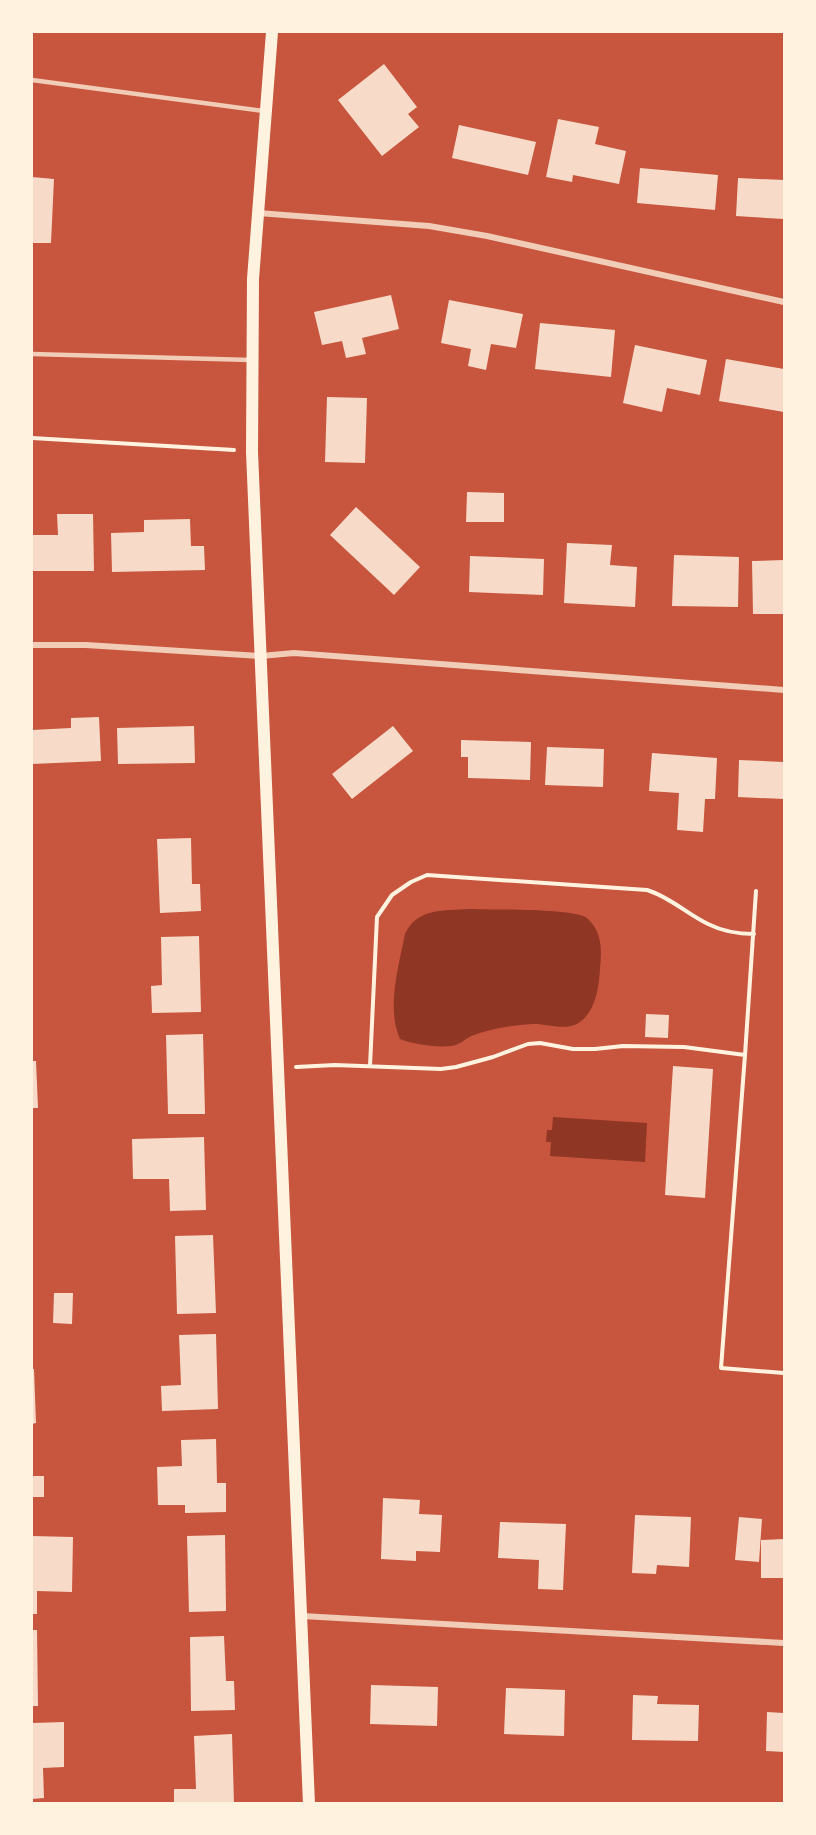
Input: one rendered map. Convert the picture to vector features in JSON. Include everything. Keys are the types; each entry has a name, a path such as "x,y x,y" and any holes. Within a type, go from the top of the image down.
{"main road":[{"path":"272,32 253,279 252,452 309,1803"}],"street":[{"path":"258,213 429,226 488,236 784,302"},
{"path":"32,645 86,645 261,656 294,653 784,690"},
{"path":"301,1616 784,1643"}],"lane":[{"path":"32,80 266,112"},
{"path":"32,354 253,360"}],"path":[{"path":"32,438 252,452"},
{"path":"370,1066 377,917 392,895 411,882 427,875 647,890 658,894 708,924 742,934 754,934"},
{"path":"756,891 721,1368 784,1373"},
{"path":"278,1068 335,1065 441,1069 493,1057 528,1044 540,1043 573,1049 623,1046 684,1047 744,1055"}],"shaded area":[{"path":"470,909 550,911 587,918 596,929 601,954 597,990 593,1005 585,1017 575,1025 569,1026 532,1024 498,1028 473,1035 453,1046 429,1046 400,1039 394,1014 394,1000 405,934 410,925 424,915 433,912"},
{"path":"553,1117 647,1123 645,1162 550,1156 551,1142 546,1142 547,1130 552,1130"}],"building":[{"path":"384,64 417,107 408,114 419,127 382,156 338,100"},
{"path":"558,119 599,127 595,144 626,151 619,184 573,175 572,182 546,177"},
{"path":"459,125 536,142 528,175 452,158"},
{"path":"640,168 718,175 715,210 637,203"},
{"path":"32,177 54,179 51,243 32,243"},
{"path":"738,178 784,180 784,219 736,216"},
{"path":"391,295 399,329 362,338 366,354 346,358 342,341 322,345 314,312"},
{"path":"449,300 523,314 516,348 491,344 486,370 468,366 471,349 441,343"},
{"path":"540,323 615,330 611,377 535,369"},
{"path":"635,345 707,360 700,395 667,388 662,412 623,403"},
{"path":"726,359 784,369 784,412 719,401"},
{"path":"327,397 367,398 365,463 325,462"},
{"path":"467,492 504,493 504,522 466,522"},
{"path":"356,507 420,567 394,595 330,535"},
{"path":"57,514 93,514 94,571 32,571 32,535 58,535"},
{"path":"190,519 191,546 204,546 205,570 112,572 111,533 144,532 144,520"},
{"path":"567,543 612,545 610,565 637,567 635,607 564,603"},
{"path":"674,555 739,557 738,607 672,606"},
{"path":"470,556 544,559 543,595 469,592"},
{"path":"784,560 784,614 753,614 752,561"},
{"path":"99,717 101,761 32,764 32,730 71,728 71,718"},
{"path":"194,726 195,763 118,764 117,728"},
{"path":"393,726 413,751 352,799 332,774"},
{"path":"461,740 531,742 530,780 468,778 468,757 461,757"},
{"path":"547,747 604,749 603,787 545,785"},
{"path":"652,753 717,758 715,799 705,799 703,832 677,830 679,793 649,791"},
{"path":"739,760 784,762 784,799 738,797"},
{"path":"191,838 192,884 200,884 201,911 160,913 157,839"},
{"path":"199,936 201,1012 152,1013 151,986 162,985 161,937"},
{"path":"646,1014 669,1015 668,1038 645,1037"},
{"path":"203,1034 205,1114 168,1114 166,1035"},
{"path":"32,1061 36,1061 38,1108 32,1108"},
{"path":"673,1066 713,1069 705,1198 665,1195"},
{"path":"204,1137 206,1210 170,1211 169,1179 133,1179 132,1139"},
{"path":"213,1235 216,1313 177,1314 175,1236"},
{"path":"54,1293 73,1293 72,1324 53,1323"},
{"path":"216,1334 218,1409 162,1411 161,1386 181,1385 179,1335"},
{"path":"32,1369 34,1369 36,1423 32,1424"},
{"path":"216,1439 217,1483 226,1483 226,1512 185,1513 185,1505 158,1505 157,1467 182,1466 181,1440"},
{"path":"32,1476 44,1476 44,1497 32,1497"},
{"path":"383,1498 420,1500 419,1514 442,1515 440,1552 416,1551 416,1561 381,1559"},
{"path":"635,1515 691,1517 689,1567 657,1565 656,1574 632,1573"},
{"path":"739,1517 762,1519 759,1562 735,1560"},
{"path":"500,1522 566,1524 563,1590 538,1589 539,1560 498,1558"},
{"path":"225,1535 226,1611 189,1612 187,1536"},
{"path":"32,1536 73,1537 72,1592 37,1591 37,1614 32,1614"},
{"path":"784,1539 784,1578 761,1578 761,1540"},
{"path":"32,1630 37,1630 38,1706 32,1706"},
{"path":"224,1636 226,1681 234,1681 235,1710 191,1711 190,1637"},
{"path":"371,1685 438,1687 437,1726 370,1724"},
{"path":"506,1688 565,1690 564,1736 504,1734"},
{"path":"633,1695 658,1696 657,1704 699,1705 698,1741 632,1740"},
{"path":"767,1712 784,1713 784,1752 766,1751"},
{"path":"64,1722 64,1767 43,1768 44,1798 32,1799 32,1723"},
{"path":"232,1734 234,1804 174,1804 174,1789 196,1789 194,1736"}]}
